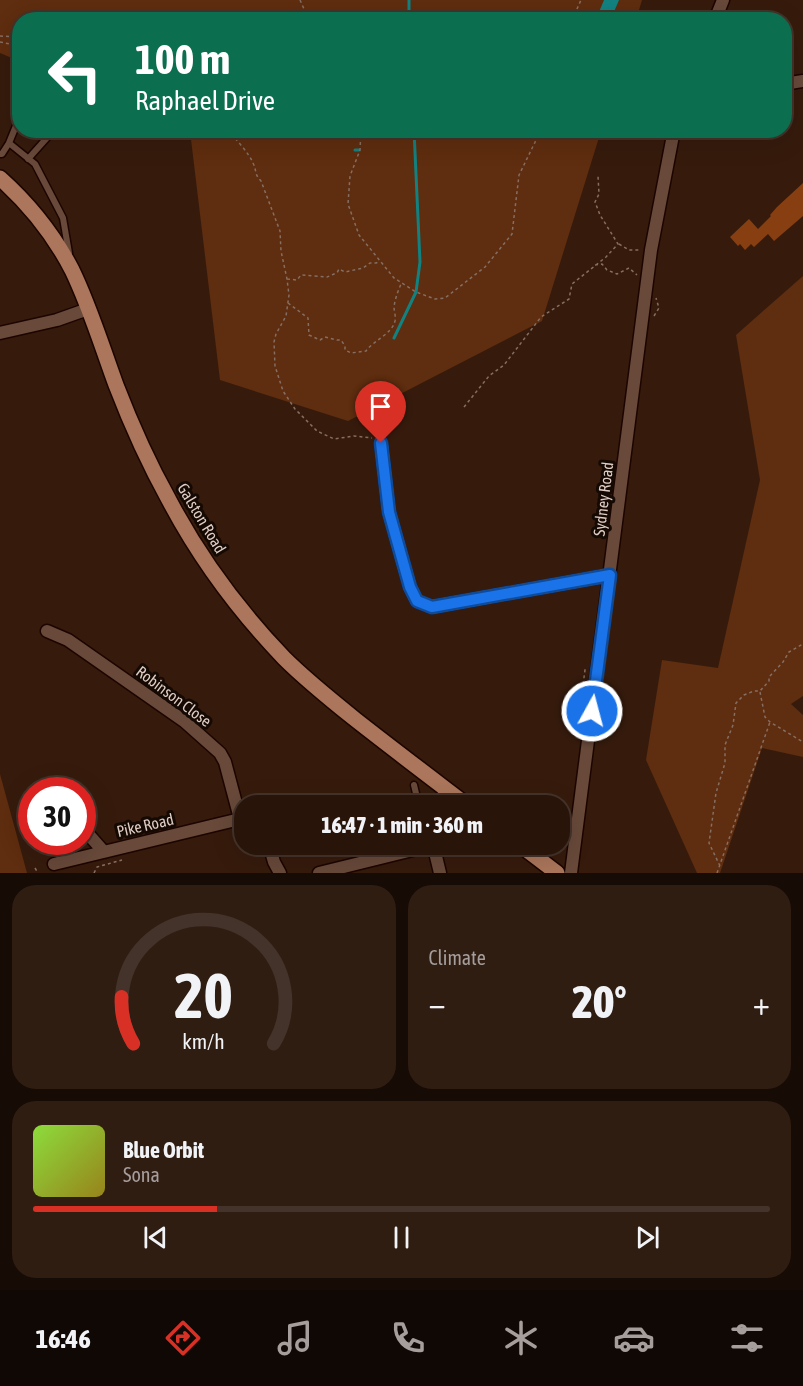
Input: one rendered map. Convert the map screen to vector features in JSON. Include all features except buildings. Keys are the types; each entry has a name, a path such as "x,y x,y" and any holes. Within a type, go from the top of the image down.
{"main road":[{"name":"Galston Road","path":"0,178 39,219 55,241 72,272 126,408 168,500 201,554 224,586 256,626 299,672 454,795"},
{"path":"533,855 557,873"}],"street":[{"name":"Sydney Road","path":"571,873 651,250 672,138"},
{"path":"0,333 57,320 88,309"},
{"path":"381,443 389,512 410,587 417,601 432,607 610,575"},
{"name":"Robinson Close","path":"48,631 68,640 155,700 212,745 225,762 234,796"},
{"path":"444,795 447,790"},
{"name":"Pike Road","path":"96,854 234,820"},
{"path":"96,843 104,852"},
{"name":"Pike Road","path":"54,864 90,855"},
{"path":"272,855 280,873"},
{"path":"320,873 393,855"},
{"path":"436,855 440,873"}],"lane":[{"path":"1,154 12,136"},
{"path":"28,159 47,138"},
{"path":"9,143 34,164 63,218 72,272"},
{"path":"414,785 417,795"}],"path":[{"path":"234,138 253,162 255,175 261,181 280,231 281,251 289,294 286,316 274,342 276,366 283,391 295,409 317,431 334,439 354,436 371,437 381,443"},
{"path":"361,138 360,150 350,176 348,204 359,235 394,278 416,292 435,300 445,298 485,267 512,234 519,175 537,138"},
{"path":"598,176 599,194 595,202 600,215 618,244 629,250 651,250"},
{"path":"464,407 489,376 504,365 541,317 569,299 572,284 606,257 618,244"},
{"path":"287,279 297,280 301,275 329,277 337,273 339,269 345,272 380,261"},
{"path":"594,265 602,264 607,270 617,274 629,268 637,275 648,276"},
{"path":"288,303 308,318 309,335 320,340 325,337 341,340 345,350 351,353 366,351 388,332 395,321 394,307 402,283"},
{"path":"720,866 709,843 716,793 725,763 725,745 733,725 736,704 744,695 760,691 789,652 803,644"},
{"path":"760,691 765,717 803,742"},
{"path":"717,873 770,722"},
{"path":"35,868 39,873"}],"shaded area":[{"path":"0,0 642,0 638,12 12,12 12,58 0,53"},
{"path":"191,138 599,138 542,321 348,421 220,380"},
{"path":"803,276 803,696 791,704 803,715 803,757 762,748 720,873 697,873 646,760 662,660 718,668 760,480 736,335"},
{"path":"0,774 18,840 18,855 22,855 27,873 0,873"}],"water":[{"path":"604,0 619,0 614,12 599,12"}],"waterway":[{"path":"409,0 409,12"},
{"path":"394,338 416,292 420,262 414,138"}],"route":[{"path":"381,443 389,512 410,587 417,601 432,607 610,575 592,711"}]}
